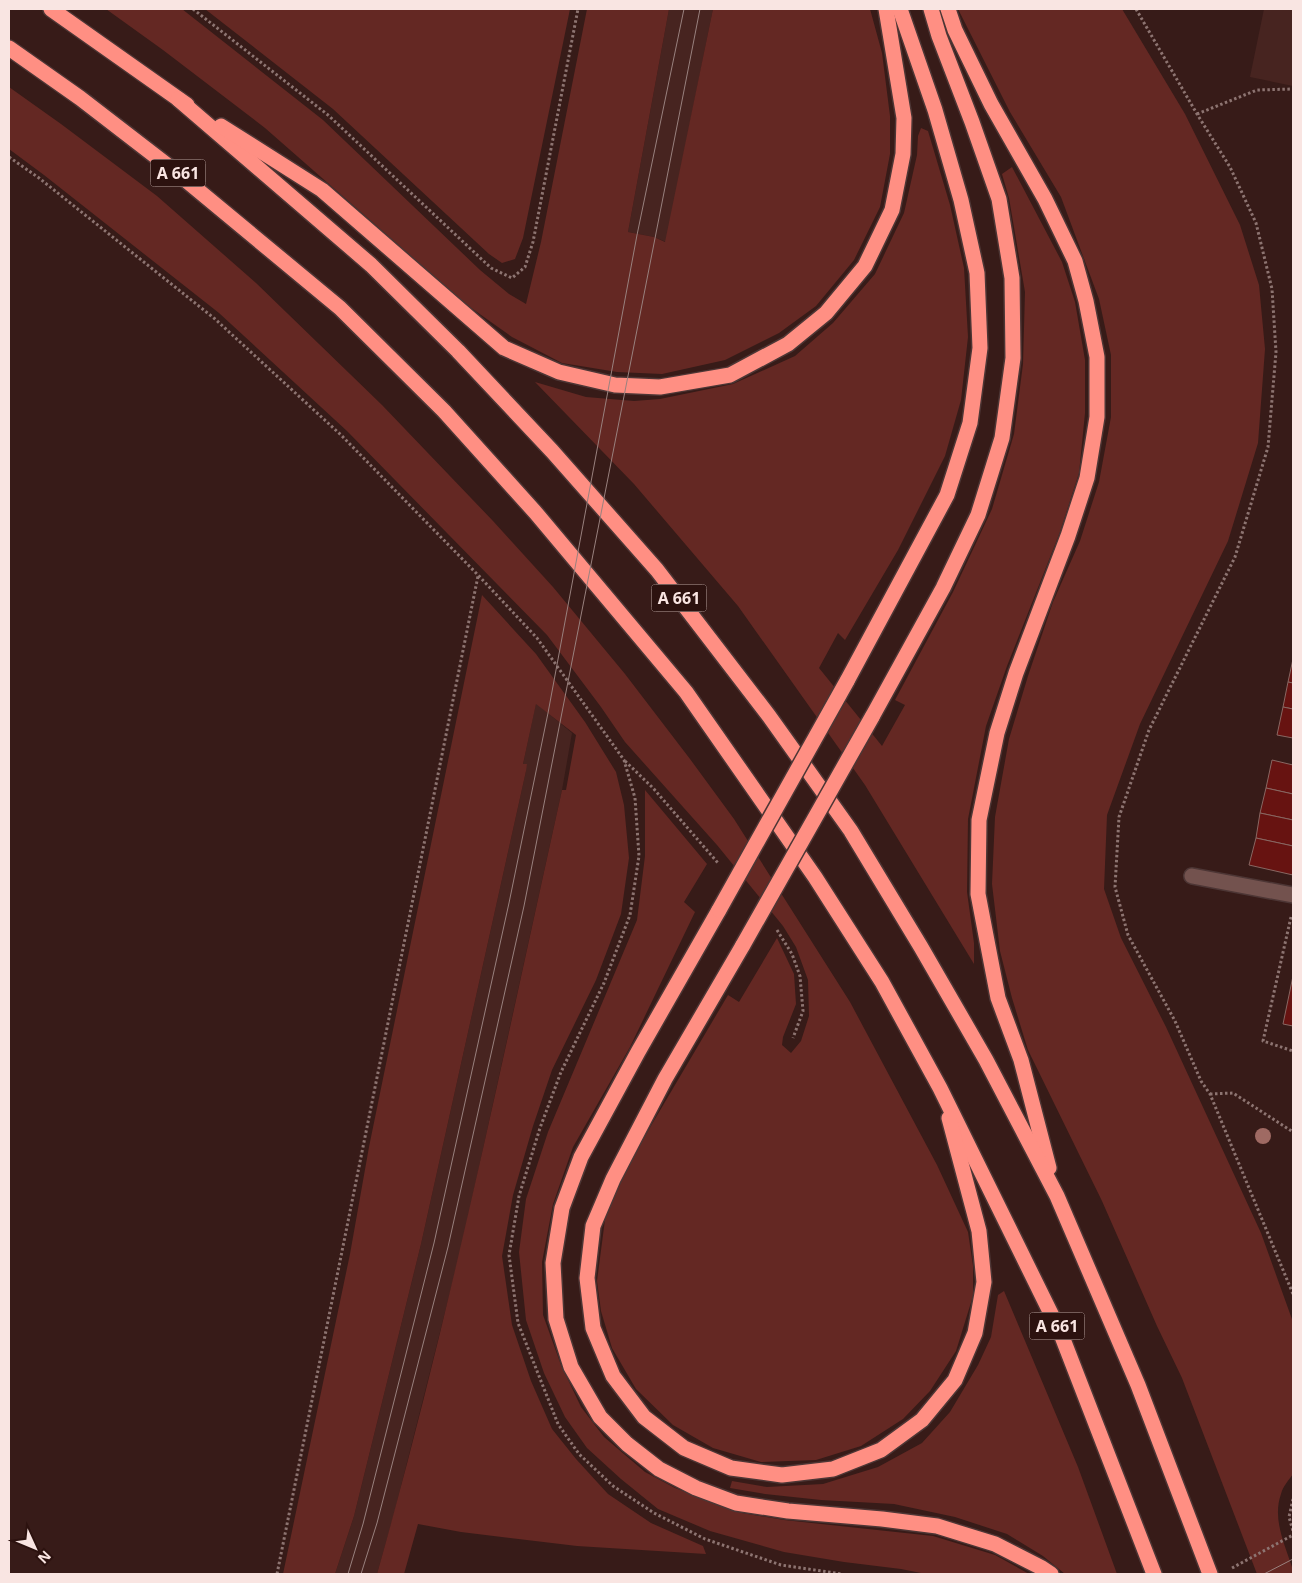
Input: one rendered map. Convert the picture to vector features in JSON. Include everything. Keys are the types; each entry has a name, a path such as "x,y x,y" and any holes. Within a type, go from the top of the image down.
{"highway":[{"name":"A 661","path":"51,9 178,99 372,265 458,351 545,443 657,570 769,716 851,832 921,947 986,1060 1057,1196 1138,1385 1210,1574"},
{"path":"178,99 322,190 504,348 559,372 615,385 660,387 730,375 788,344 826,313 865,266 892,210 903,154 904,118 886,9"},
{"path":"900,9 935,110 961,200 977,273 980,348 970,423 947,495 847,682 638,1052 581,1157 562,1208 553,1263 556,1319 571,1368 600,1417 627,1444 659,1469 696,1488 736,1503 788,1511 882,1518 937,1526 995,1544 1051,1574"},
{"path":"931,9 999,198 1012,278 1014,358 1002,438 978,515 943,588 872,718 665,1079 613,1179 593,1226 587,1278 593,1328 613,1376 644,1416 684,1448 731,1468 782,1475 833,1469 881,1450 922,1420 955,1380 976,1333 984,1282 979,1231 940,1088"},
{"path":"948,9 991,104 1045,199 1075,261 1086,301 1097,357 1097,417 1087,478 1068,536 1016,673 997,733 979,820 978,894 998,998 1021,1060 1057,1196"},
{"name":"A 661","path":"9,48 80,98 176,172 340,308 444,411 535,512 686,692 815,876 882,982 940,1088 1061,1334 1154,1574"}],"street":[{"path":"1192,876 1293,895"}],"path":[{"path":"194,9 328,115 491,268 512,278 525,267 533,242 578,9"},
{"path":"1136,9 1230,167 1256,223 1272,289 1276,352 1268,447 1235,557 1150,730 1119,817 1115,888 1128,935 1176,1021 1201,1080 1210,1094 1292,1287 1293,1294"},
{"path":"1197,114 1257,90 1293,90"},
{"path":"9,157 39,178 215,319 340,435 478,576 277,1574"},
{"path":"1291,916 1263,1041 1293,1051"},
{"path":"1210,1094 1233,1093 1293,1132"},
{"path":"1293,1499 1289,1517 1293,1531"},
{"path":"1228,1571 1293,1536"}],"shaded area":[{"path":"106,9 182,9 323,120 480,270 509,294 526,304 541,242 587,9 669,9 628,232 654,237 665,242 713,9 870,9 882,53 890,116 890,154 880,207 854,260 816,306 779,333 725,360 662,374 617,372 562,363 512,337 467,305 265,128"},
{"path":"205,9 570,9 523,238 515,259 502,263 489,254 333,109"},
{"path":"669,9 713,9 666,242 654,237 628,232"},
{"path":"958,9 1122,9 1185,114 1240,225 1259,285 1265,349 1258,443 1228,541 1140,724 1107,815 1104,889 1121,938 1166,1027 1261,1233 1293,1322 1293,1474 1282,1491 1278,1513 1283,1542 1293,1574 1257,1574 1182,1378 1102,1201 1028,1050 1000,951 992,884 995,817 1009,739 1053,602 1080,541 1099,482 1111,417 1111,355 1099,299 1061,197 1010,112"},
{"path":"1264,9 1293,9 1293,86 1250,77"},
{"path":"9,87 157,196 256,283 382,405 553,587 625,674 734,819 850,1002 937,1165 968,1232 973,1266 973,1296 956,1351 930,1391 903,1419 861,1446 816,1460 761,1462 713,1448 673,1425 636,1389 612,1348 601,1311 597,1281 606,1212 620,1180 728,995 739,1002 777,938 794,974 796,1004 783,1037 782,1045 791,1053 801,1041 809,1016 808,980 796,947 783,926 717,845 625,742 547,635 347,431 219,313 9,149"},
{"path":"921,128 928,131 950,205 964,268 968,337 961,400 945,456 898,550 845,640 838,633 819,668 882,746 905,705 895,700 953,592 992,509 1014,434 1023,364 1025,292 1009,198 1002,174 1012,167 1062,262 1075,302 1085,360 1085,413 1079,473 1060,532 1007,666 986,726 968,819 967,892 974,943 974,964 865,785 738,606 634,484 535,382 586,397 634,401 660,399 733,384 795,356 833,323 875,274 904,213"},
{"path":"482,595 536,654 585,722 616,772 624,805 629,858 621,914 596,980 552,1070 513,1195 502,1256 512,1325 531,1381 552,1429 576,1459 608,1494 651,1523 703,1546 706,1554 577,1546 461,1532 418,1524 404,1574 377,1574 429,1380 562,790 566,790 576,735 536,704 523,764 527,764 526,771 421,1244 354,1516 335,1574 283,1574 350,1254 369,1147"},
{"path":"536,703 572,733 562,790 461,1249 377,1574 335,1574 354,1516 421,1244 526,771 523,764"},
{"path":"645,790 707,864 684,902 695,912 630,1047 573,1147 553,1204 542,1262 543,1315 561,1365 581,1407 604,1437 645,1472 675,1488 704,1499 742,1513 784,1520 933,1536 995,1555 1029,1574 926,1574 784,1552 710,1531 658,1509 587,1448 565,1417 544,1373 526,1320 519,1252 526,1199 548,1132 637,920 645,856"},
{"path":"1004,1291 1078,1467 1117,1574 1065,1574 1043,1556 1007,1534 955,1517 894,1504 821,1500 730,1488 732,1481 767,1487 823,1484 878,1467 922,1443 950,1412 978,1365 991,1337 998,1295"}],"building":[{"path":"1293,659 1293,683 1288,682"},
{"path":"1288,682 1293,683 1293,709 1283,707"},
{"path":"1283,707 1293,709 1293,738 1277,735"},
{"path":"1272,760 1293,765 1293,794 1266,788"},
{"path":"1266,788 1293,794 1293,820 1260,813"},
{"path":"1260,813 1293,820 1293,846 1256,838"},
{"path":"1256,838 1293,846 1293,875 1249,865"},
{"path":"1293,976 1293,1026 1283,1024"}],"tram line":[{"path":"348,1574 363,1524 434,1243 509,903 548,713 637,235 684,9"},
{"path":"361,1574 377,1523 448,1247 524,906 700,9"},
{"path":"1264,1574 1293,1559"}]}
